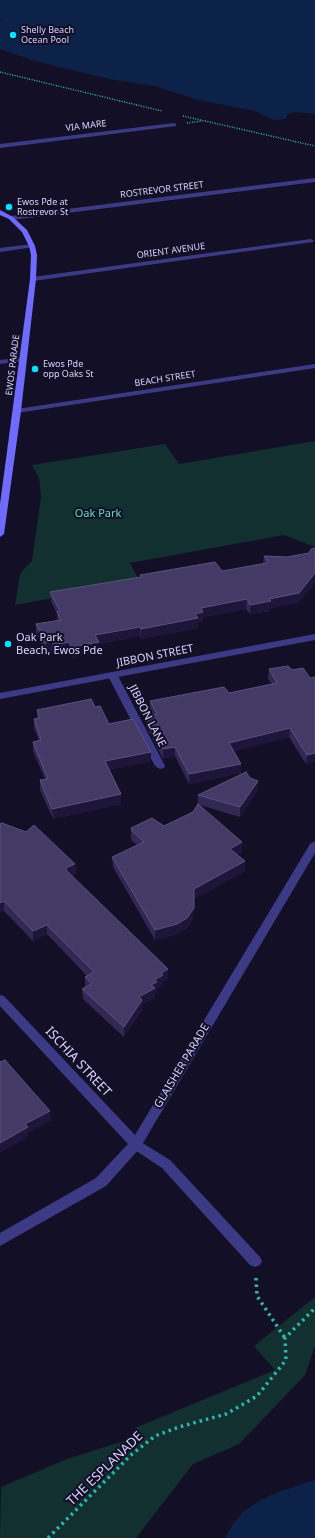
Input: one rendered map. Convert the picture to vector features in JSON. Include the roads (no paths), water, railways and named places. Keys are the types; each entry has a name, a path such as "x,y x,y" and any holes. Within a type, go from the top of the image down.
{"street":[{"name":"VIA MARE","path":"0,146 174,125"},
{"name":"ROSTREVOR STREET","path":"11,218 315,180"},
{"name":"EWOS PARADE","path":"0,212 11,218 25,231 32,246 33,279 17,411 3,488 0,534"},
{"name":"ORIENT AVENUE","path":"33,279 311,241"},
{"path":"0,250 32,246"},
{"path":"0,362 23,359"},
{"name":"BEACH STREET","path":"17,411 315,366"},
{"name":"JIBBON STREET","path":"0,696 315,637"},
{"name":"JIBBON LANE","path":"113,676 160,766"},
{"name":"GLAISHER PARADE","path":"0,1240 101,1182 136,1144 315,844"},
{"name":"ISCHIA STREET","path":"0,999 136,1144 166,1164 255,1261"}],"water":[{"path":"0,0 315,0 315,114 295,112 288,114 285,119 274,120 255,111 198,100 155,86 109,79 35,61 0,49 0,22 5,20 0,21"},
{"path":"315,1480 315,1538 225,1538 233,1524 243,1512 259,1501 276,1493"}],"place":[{"name":"Shelly Beach Ocean Pool","path":"13,35"},
{"name":"Ewos Pde at Rostrevor St","path":"9,207"},
{"name":"Ewos Pde opp Oaks St","path":"35,369"},
{"name":"Oak Park Beach, Ewos Pde","path":"8,644"}],"park label":[{"name":"Oak Park","path":"98,514"}]}
